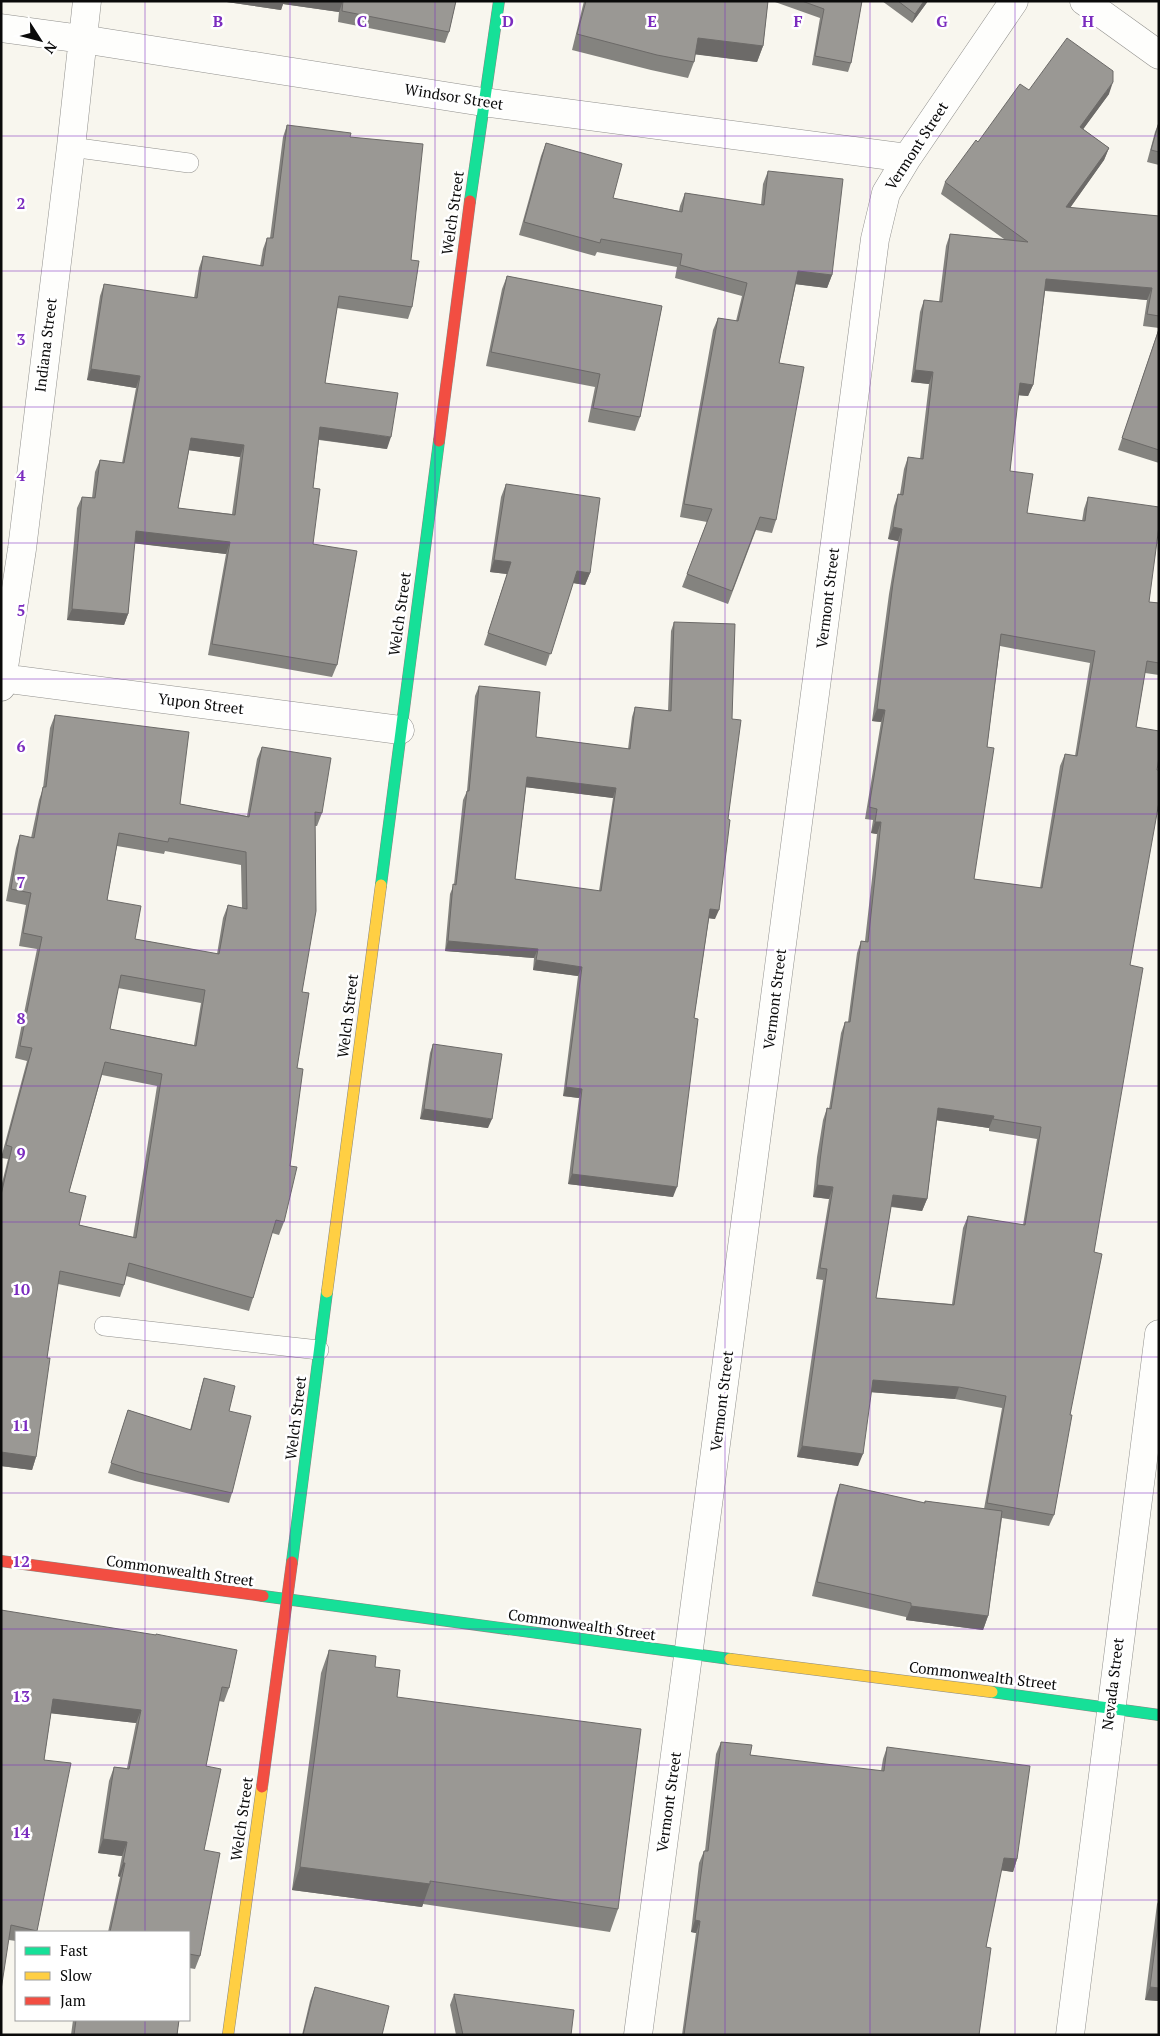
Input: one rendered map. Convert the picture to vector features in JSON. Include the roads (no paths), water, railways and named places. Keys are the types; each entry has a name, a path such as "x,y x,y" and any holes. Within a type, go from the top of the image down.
{"street":[{"name":"Indiana Street","path":"2,681 22,549 87,1"},
{"name":"Welch Street","path":"228,2035 287,1601 483,102 499,1"},
{"name":"Vermont Street","path":"638,2035 875,239 886,193 907,158 1014,1"},
{"path":"1084,1 1159,55"},
{"name":"Windsor Street","path":"1,28 483,102 907,158"},
{"name":"Yupon Street","path":"2,681 400,730"},
{"name":"Nevada Street","path":"1070,2035 1110,1707 1159,1334"},
{"name":"Commonwealth Street","path":"1,1561 287,1601 1110,1707 1159,1715"}],"lane":[{"path":"71,147 189,163"},
{"path":"104,1326 319,1350"}]}
